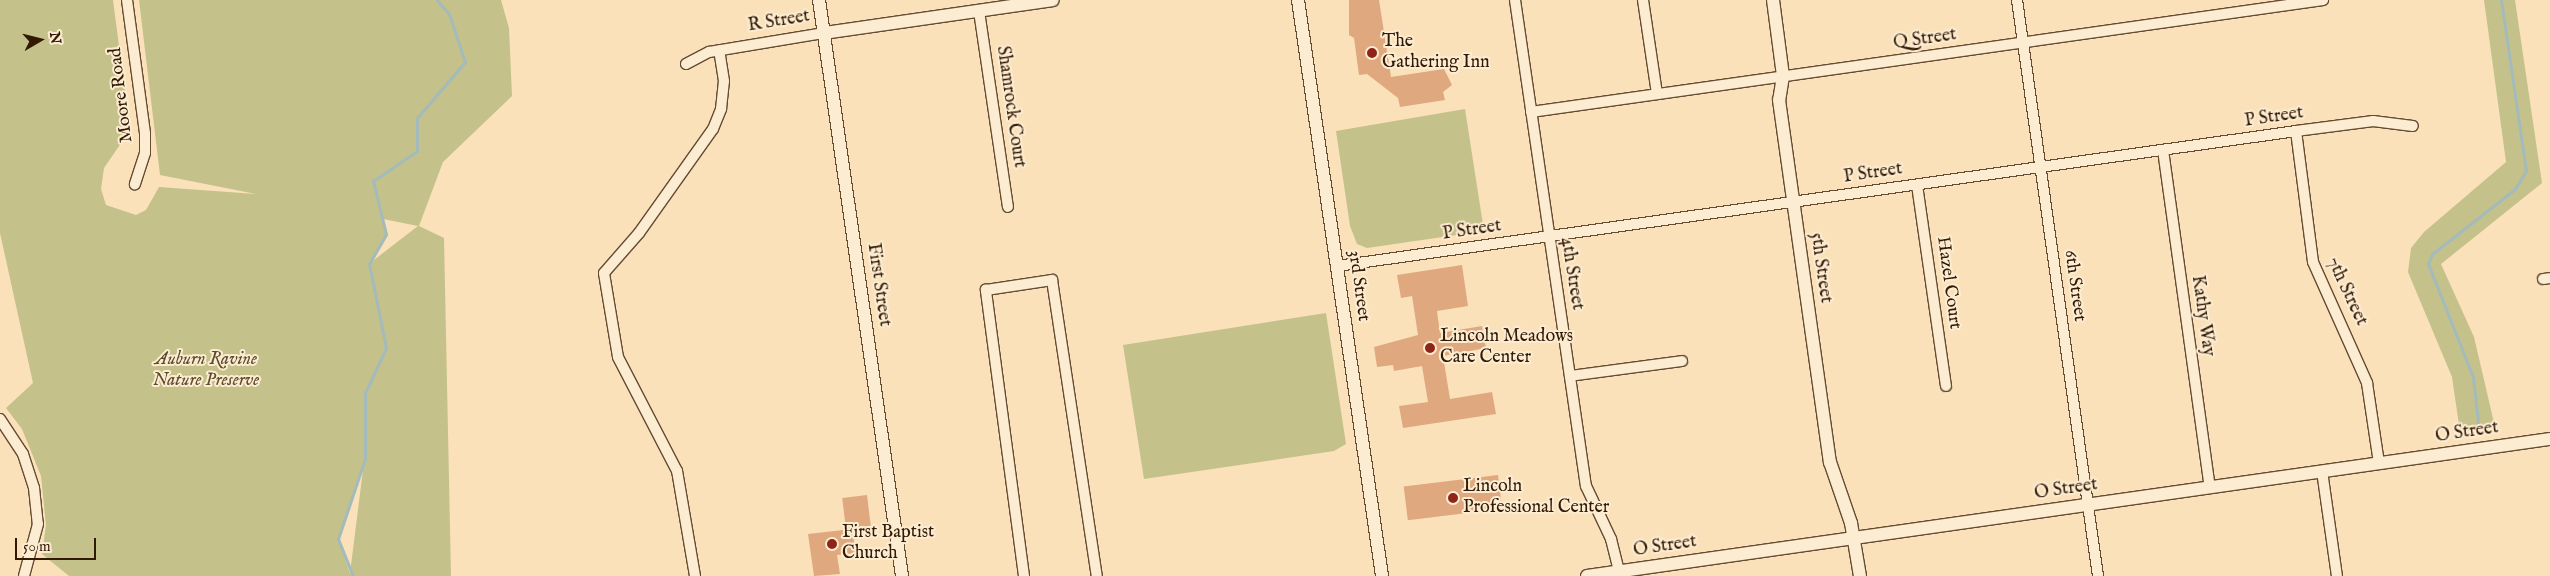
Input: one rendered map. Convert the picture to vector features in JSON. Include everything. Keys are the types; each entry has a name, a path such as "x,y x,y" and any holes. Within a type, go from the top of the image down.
{"street":[{"name":"Moore Road","path":"127,0 145,134 145,153 135,184"},
{"name":"First Street","path":"819,0 902,576"},
{"name":"R Street","path":"686,64 698,54 719,50 1053,0"},
{"name":"3rd Street","path":"1298,0 1382,576"},
{"name":"4th Street","path":"1515,0 1586,486 1611,539 1620,574"},
{"path":"1643,0 1657,94"},
{"name":"5th Street","path":"1773,0 1783,76 1779,100 1830,462 1854,538 1860,576"},
{"name":"6th Street","path":"2017,0 2098,576"},
{"name":"Q Street","path":"1531,112 2324,0"},
{"name":"Shamrock Court","path":"979,11 1008,207"},
{"path":"695,576 677,471 618,357 604,273 639,233 713,129 721,109 724,81 719,50"},
{"name":"P Street","path":"1337,266 2296,131 2373,122 2413,126"},
{"name":"7th Street","path":"2296,131 2313,262 2367,382 2379,463"},
{"name":"Kathy Way","path":"2163,150 2210,487"},
{"name":"Hazel Court","path":"1917,185 1946,386"},
{"path":"1024,576 986,290 1052,280 1097,576"},
{"path":"1570,376 1682,361"},
{"path":"0,419 22,454 34,488 38,524 24,576"},
{"name":"O Street","path":"1587,576 1620,574 1854,538 2550,439"},
{"path":"2322,471 2337,576"}],"green space":[{"name":"Auburn Ravine Nature Preserve","path":"0,0 113,0 130,130 104,168 101,189 106,205 136,215 146,210 159,187 256,194 160,175 139,0 501,0 509,28 512,96 443,162 419,226 444,238 451,576 69,576 42,554 46,525 41,476 22,429 6,408 33,383 0,233","holes":["383,219 418,226 370,263 386,234","364,462 350,573 338,539"]},
{"path":"2484,0 2515,0 2542,183 2441,264 2474,337 2495,427 2460,432 2452,377 2408,272 2411,248 2424,232 2506,162"},
{"path":"1465,109 1484,231 1367,248 1357,244 1350,226 1336,131"},
{"path":"1326,313 1346,444 1334,451 1144,479 1123,345"}],"building":[{"name":"The Gathering Inn","path":"1349,0 1379,0 1391,77 1444,69 1452,85 1443,92 1445,100 1400,107 1398,98 1367,74 1359,75 1354,38 1349,35"},
{"name":"Lincoln Meadows Care Center","path":"1462,265 1468,306 1437,311 1440,333 1482,326 1486,348 1443,356 1450,399 1492,392 1496,414 1403,428 1399,406 1428,402 1422,366 1394,371 1393,365 1377,367 1374,347 1418,335 1412,296 1401,298 1397,275"},
{"name":"Lincoln Professional Center","path":"1498,475 1502,509 1408,520 1404,487"},
{"path":"867,495 871,526 846,529 842,498"},
{"name":"First Baptist Church","path":"852,529 856,553 837,555 840,574 814,576 808,534"}],"waterway":[{"path":"353,576 338,539 365,459 365,393 386,348 369,264 386,234 373,181 417,151 417,118 465,62 449,14 437,0"},
{"path":"2479,431 2473,377 2428,264 2432,254 2515,189 2526,171 2501,0"}],"place":[{"name":"The Gathering Inn","path":"1372,53"},
{"name":"Lincoln Meadows Care Center","path":"1430,348"},
{"name":"Lincoln Professional Center","path":"1453,498"},
{"name":"First Baptist Church","path":"832,544"}]}
